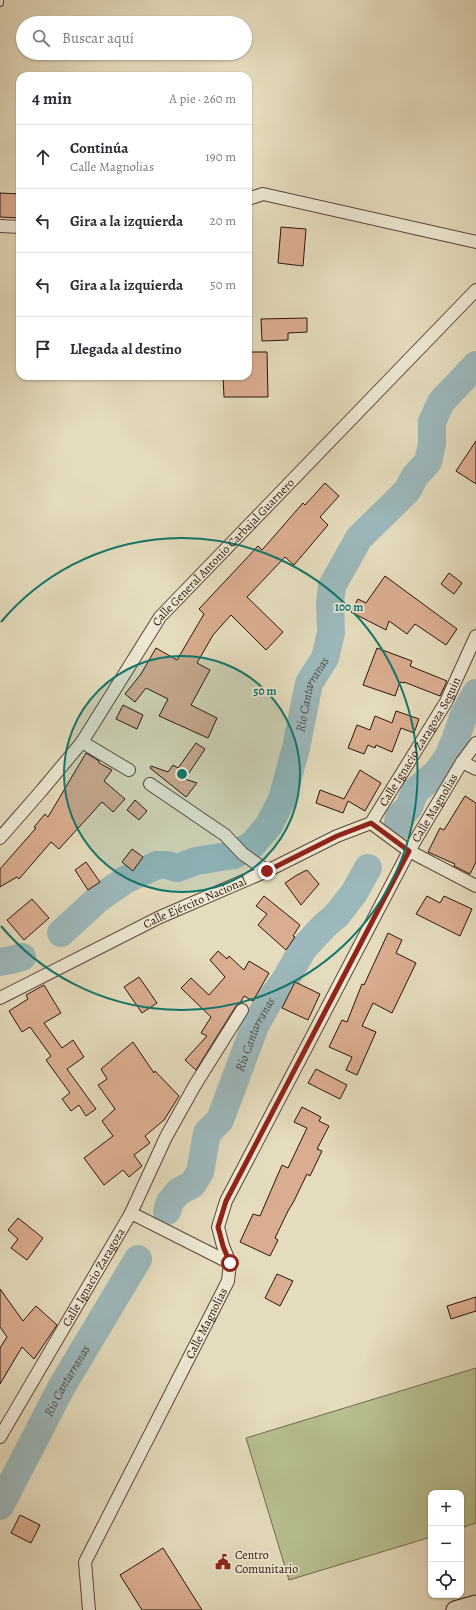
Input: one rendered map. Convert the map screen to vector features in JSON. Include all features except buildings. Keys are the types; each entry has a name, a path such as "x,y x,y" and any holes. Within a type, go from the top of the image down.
{"street":[{"path":"252,197 263,194 476,242"},
{"path":"0,226 16,227"},
{"name":"Calle General Antonio Carbajal Guarnero","path":"0,838 82,742 160,617 476,290"},
{"name":"Calle Ignacio Zaragoza Seguin","path":"371,823 446,702 476,636"},
{"path":"82,742 129,770"},
{"name":"Calle Magnolias","path":"89,1610 85,1562 228,1281 230,1263 223,1246 218,1227 226,1201 409,851 462,762 476,744"},
{"path":"462,762 476,769"},
{"path":"150,784 225,835 243,854 267,871"},
{"path":"371,823 409,851 476,886"},
{"name":"Calle Ejército Nacional","path":"0,998 160,917 267,871 337,836 371,823"},
{"name":"Calle Ignacio Zaragoza","path":"0,1438 131,1213 166,1137 195,1085 242,1010"},
{"path":"131,1213 230,1263"},
{"path":"455,1610 476,1604"}],"green space":[{"path":"476,1368 476,1523 464,1527 464,1490 428,1490 428,1538 289,1580 246,1438"}],"waterway":[{"name":"Rio Cantarranas","path":"61,933 98,899 125,880 157,865 167,865 177,868 196,861 234,855 252,845 269,825 282,799 296,748 309,683 325,658 331,633 330,602 332,586 359,538 407,491 415,476 428,462 432,444 432,422 441,402 476,365"},
{"name":"Rio Cantarranas","path":"397,828 399,817 409,807 415,791 436,774 448,757 463,717 476,693"},
{"name":"Rio Cantarranas","path":"167,1211 170,1202 179,1191 192,1185 200,1172 207,1133 220,1120 255,1026 269,1001 284,982 303,949 324,926 336,916 354,893 368,868"},
{"name":"Rio Cantarranas","path":"0,962 22,957"},
{"name":"Rio Cantarranas","path":"0,1506 62,1386 138,1259"}],"place":[{"name":"Centro Comunitario","path":"223,1562"}],"route":[{"path":"230,1263 223,1246 218,1227 226,1201 409,851 371,823 337,836 267,871"}]}
